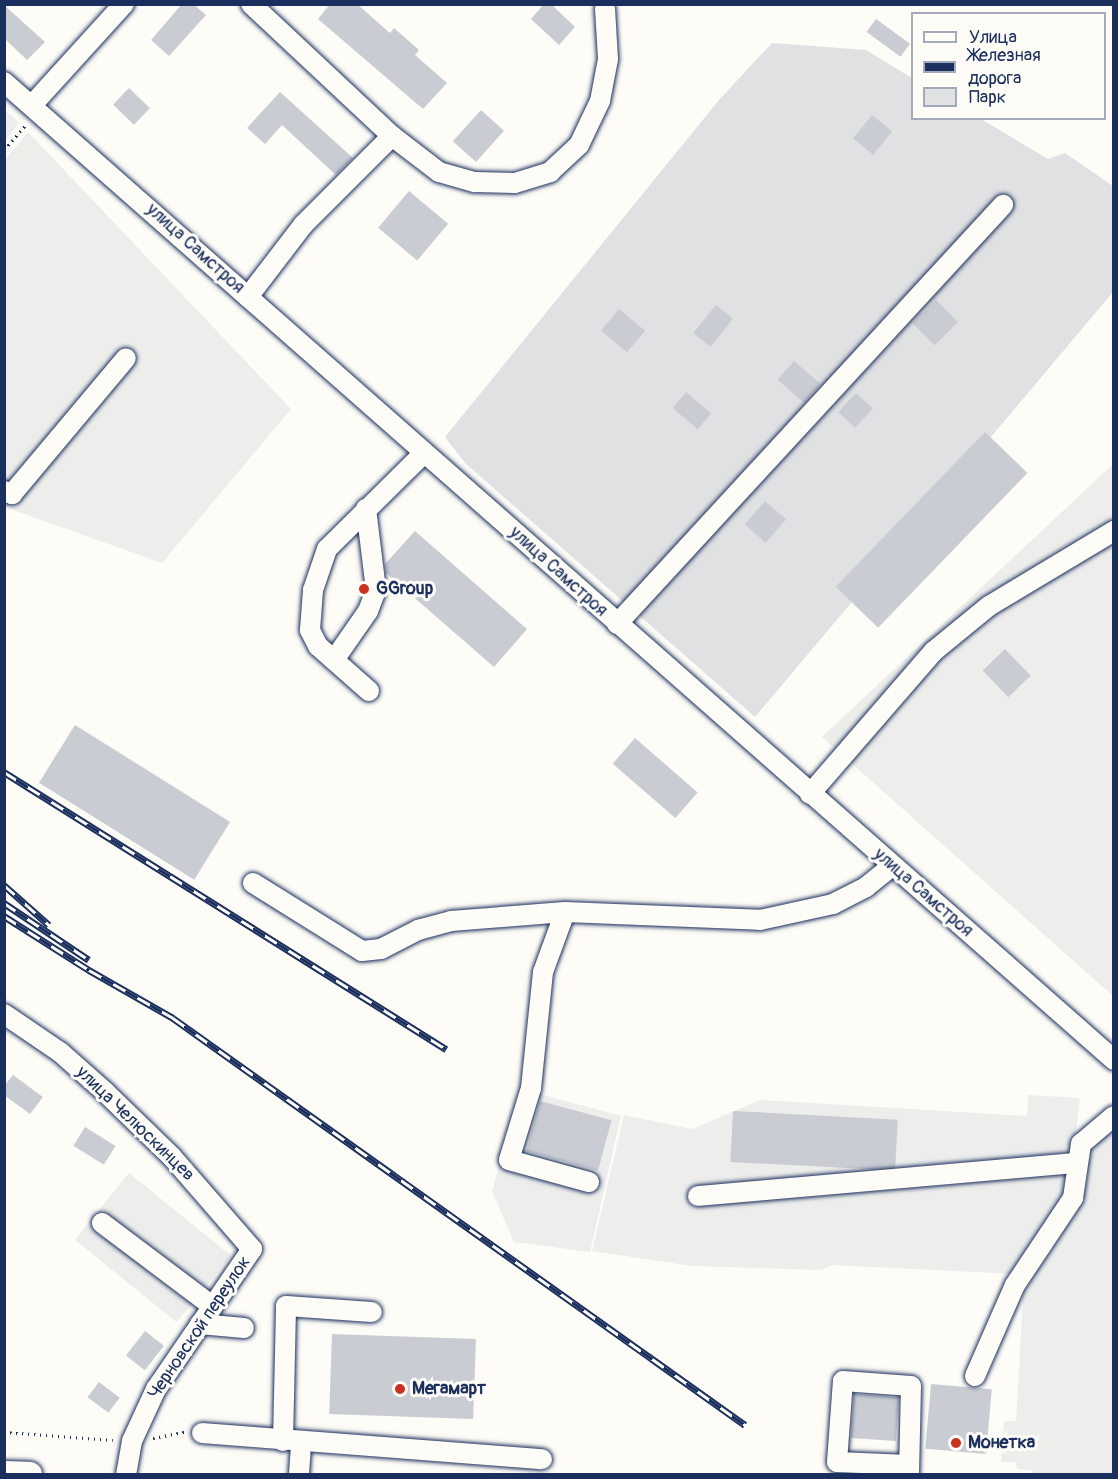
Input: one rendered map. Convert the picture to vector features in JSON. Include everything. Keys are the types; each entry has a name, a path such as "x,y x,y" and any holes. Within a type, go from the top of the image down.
{"main road":[{"path":"4,1473 30,1474"}],"street":[{"path":"31,112 124,4"},
{"path":"251,4 392,136 439,172 474,182 515,183 550,172 579,146 600,101 608,58 605,8"},
{"name":"улица Самстроя","path":"4,82 31,112 248,297 1113,1060"},
{"path":"248,297 303,225 392,136"},
{"path":"617,624 1003,205"},
{"path":"4,491 12,494 126,358"},
{"path":"369,691 318,646 310,630 313,590 327,549 424,453"},
{"path":"334,660 368,611 376,590 366,509"},
{"path":"810,794 934,651 989,606 1113,531"},
{"path":"253,883 362,951 381,949 418,930 451,921 565,912 760,920 833,904 866,887 892,866"},
{"path":"565,912 543,972 531,1088 509,1160 589,1182"},
{"name":"улица Челюскинцев","path":"4,1014 60,1052 105,1092 172,1157 252,1249"},
{"path":"975,1376 1015,1286 1073,1198 1081,1144 1113,1116"},
{"path":"698,1196 1077,1163"},
{"path":"102,1223 212,1306"},
{"name":"Черновской переулок","path":"126,1474 132,1441 156,1389 252,1249"},
{"path":"299,1474 292,1442 286,1306 372,1312"},
{"path":"200,1324 244,1328"},
{"path":"843,1381 911,1386 909,1470 837,1462 843,1381"},
{"path":"194,1432 466,1464 542,1459"}],"path":[{"path":"4,150 31,112"},
{"path":"4,1432 132,1441 194,1432"}],"shaded area":[{"path":"5,110 19,123 5,141"},
{"path":"28,132 291,409 162,563 5,507 5,160"},
{"path":"1113,464 1113,996 822,737"},
{"path":"521,1089 621,1116 590,1252 514,1242 492,1191"},
{"path":"1028,1095 1080,1098 1069,1193 1016,1274 832,1265 821,1270 692,1266 592,1251 624,1115 692,1129 760,1100 1027,1116"},
{"path":"1113,1133 1113,1474 1033,1474 1031,1470 1017,1469 1015,1462 1001,1462 1004,1421 1016,1421 1024,1280 1080,1197 1085,1146"},
{"path":"129,1173 231,1255 177,1322 75,1240"}],"green space":[{"path":"772,43 866,50 911,77 911,120 983,120 1048,159 1065,153 1113,186 1113,292 755,717 465,463 445,437 719,100"}],"building":[{"path":"182,4 193,4 206,15 169,56 151,40"},
{"path":"330,4 357,4 390,33 394,28 419,50 415,55 447,83 423,109 318,19"},
{"path":"544,4 551,4 575,27 559,45 531,19"},
{"path":"4,5 45,42 27,60 4,38"},
{"path":"876,19 910,44 901,57 867,32"},
{"path":"129,88 150,108 134,125 113,105"},
{"path":"280,92 353,158 336,175 282,125 265,144 247,128"},
{"path":"481,110 504,131 476,162 453,141"},
{"path":"872,115 892,131 873,155 853,138"},
{"path":"409,191 448,224 417,261 378,228"},
{"path":"936,300 958,322 935,345 913,323"},
{"path":"716,305 733,319 710,347 693,333"},
{"path":"619,309 645,331 627,352 601,330"},
{"path":"794,361 820,384 804,403 778,380"},
{"path":"686,392 711,413 698,429 673,408"},
{"path":"856,393 873,409 855,428 838,412"},
{"path":"985,432 1027,473 878,628 836,587"},
{"path":"765,501 786,519 766,543 745,524"},
{"path":"415,531 527,629 494,667 386,573 385,564"},
{"path":"1005,649 1031,676 1008,697 983,671"},
{"path":"75,725 230,822 194,880 39,783"},
{"path":"635,738 698,792 675,818 613,764"},
{"path":"13,1075 43,1097 30,1114 4,1095 4,1086"},
{"path":"540,1101 611,1120 598,1170 527,1151"},
{"path":"733,1111 898,1120 895,1171 730,1162"},
{"path":"85,1127 116,1146 104,1165 73,1146"},
{"path":"145,1331 164,1346 145,1370 126,1355"},
{"path":"332,1334 476,1339 473,1419 329,1414"},
{"path":"99,1382 120,1398 108,1413 88,1397"},
{"path":"931,1384 992,1389 986,1454 925,1449"},
{"path":"854,1394 899,1397 896,1441 851,1438"}],"railway":[{"path":"4,772 446,1049"},
{"path":"4,885 49,925"},
{"path":"4,903 89,960"},
{"path":"4,916 89,970 173,1018 745,1425"}],"place":[{"name":"GGroup","path":"364,589"},
{"name":"Мегамарт","path":"400,1389"},
{"name":"Монетка","path":"956,1443"}]}
